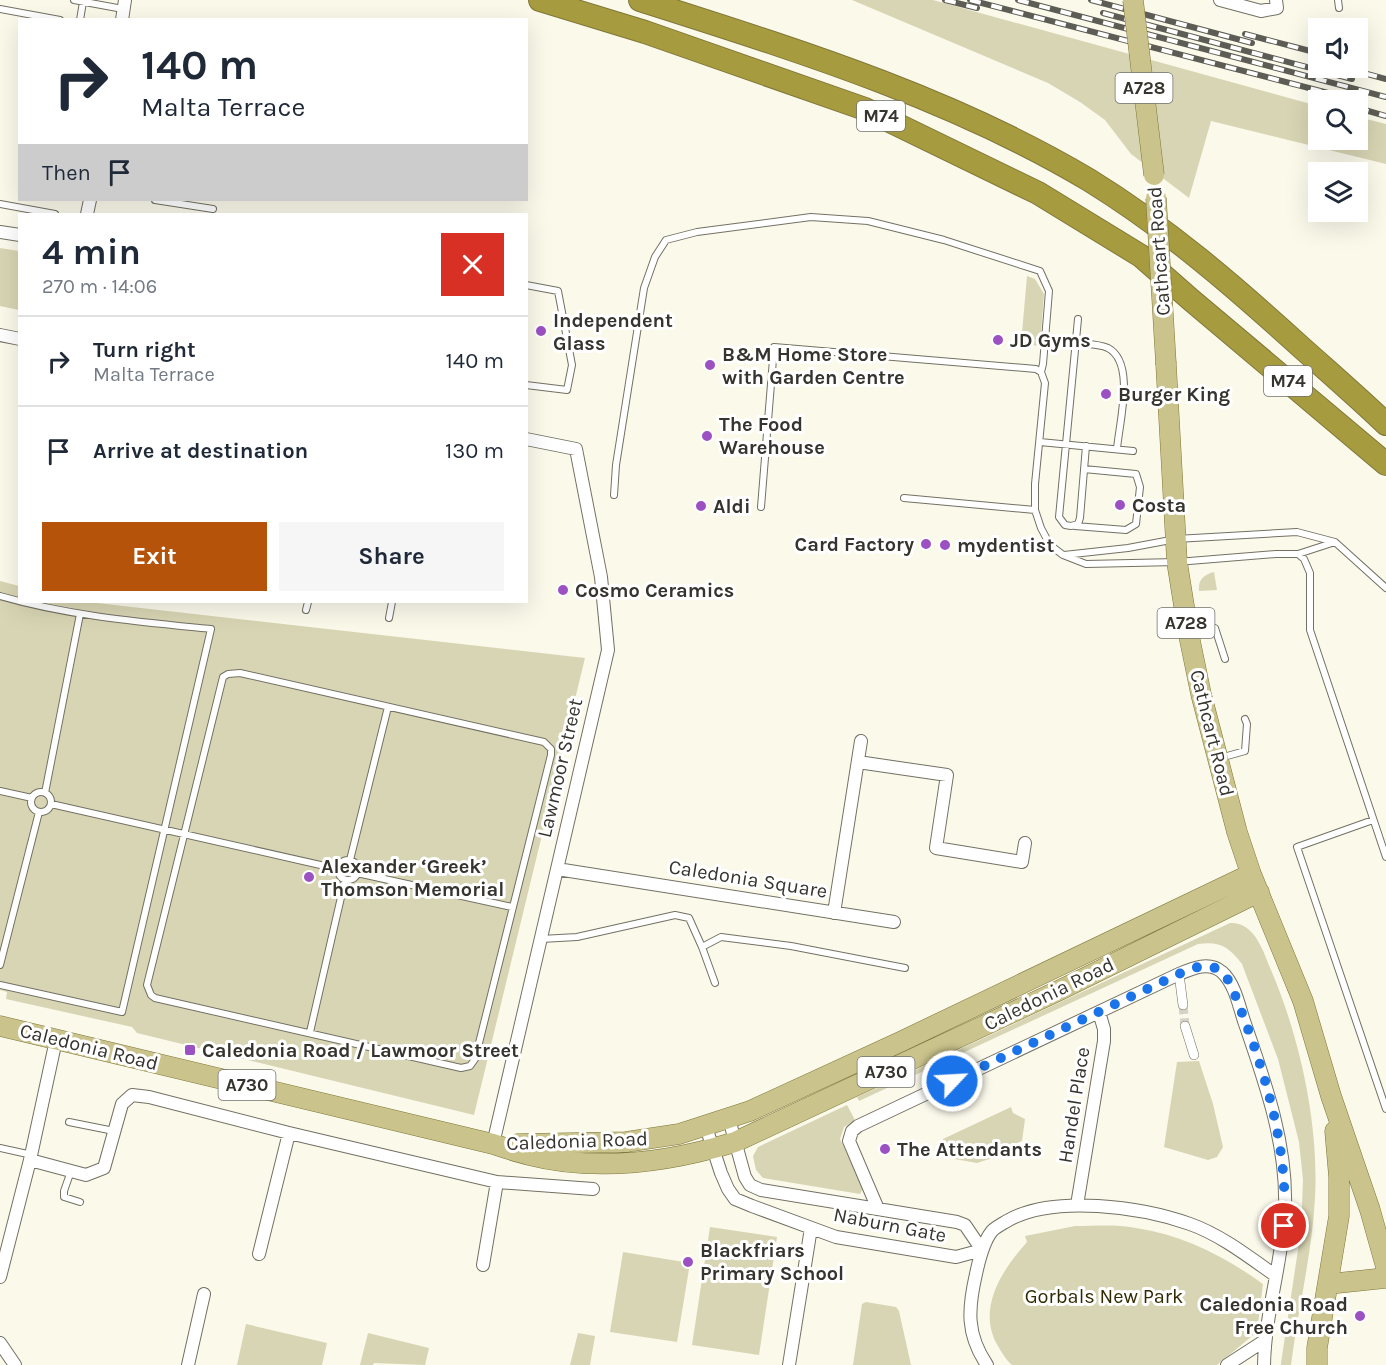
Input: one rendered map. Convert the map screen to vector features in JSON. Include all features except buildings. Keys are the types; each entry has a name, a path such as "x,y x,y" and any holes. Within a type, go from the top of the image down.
{"highway":[{"name":"M74","path":"540,0 645,32 865,109 1038,193 1141,256 1386,464"},
{"name":"M74","path":"640,0 831,63 917,95 1032,149 1088,180 1141,214 1196,254 1386,424"}],"main road":[{"name":"Cathcart Road","path":"1133,0 1156,198 1177,562 1186,620 1201,694 1237,832 1303,1001 1386,1267"},
{"name":"Caledonia Road","path":"493,1144 626,1142 679,1134 706,1127 827,1077 1255,883"},
{"name":"Caledonia Road","path":"0,1026 493,1144 531,1156 575,1162 628,1163 685,1156 735,1142 1047,996 1255,883"},
{"name":"A728","path":"1317,1365 1317,1348 1339,1216 1340,1191 1331,1096"},
{"path":"1328,1284 1386,1278"}],"street":[{"path":"1220,0 1261,11 1277,4"},
{"path":"0,232 18,235"},
{"path":"0,335 18,339"},
{"name":"Lawmoor Street","path":"493,1144 608,650 601,577 576,449 528,439"},
{"name":"Caledonia Square","path":"557,869 834,912 861,741"},
{"path":"858,762 947,775 936,848 1022,862 1024,843"},
{"path":"834,912 894,922"},
{"path":"878,1209 849,1141 852,1131 858,1126 1179,974 1199,966 1215,968 1228,978 1267,1087 1284,1168 1285,1206 1282,1248 1264,1341 1264,1365"},
{"path":"1179,974 1183,1005"},
{"name":"Handel Place","path":"1077,1205 1104,1041 1104,1029 1099,1012"},
{"path":"1185,1026 1194,1055"},
{"path":"0,1276 4,1243 31,1157 56,1040"},
{"path":"31,1157 86,1175 104,1168 122,1104 132,1095 149,1097 497,1182 592,1189"},
{"name":"Naburn Gate","path":"706,1127 728,1189 735,1199 836,1237 956,1257 982,1250 964,1225 957,1222 761,1190 750,1185 745,1177 729,1119"},
{"path":"260,1254 289,1133"},
{"path":"483,1265 497,1182"},
{"path":"987,1365 973,1336 969,1306 982,1250 992,1232 1015,1217 1077,1205 1132,1210 1190,1224 1229,1244 1276,1276"},
{"path":"789,1365 811,1228"},
{"path":"188,1365 204,1294"},
{"path":"1227,1365 1264,1341"},
{"path":"0,1343 15,1365"}],"lane":[{"path":"74,0 124,9"},
{"path":"1338,0 1339,8"},
{"path":"80,18 83,2"},
{"path":"0,9 49,18"},
{"path":"161,201 213,209"},
{"path":"0,204 50,213"},
{"path":"614,495 616,465 644,288 655,257 666,240 696,232 811,217 868,221 944,240 1040,272 1049,291 1041,372 1045,383 1035,484 1035,510 1050,545 1064,555 1086,564 1177,562 1298,554 1335,542"},
{"path":"528,285 558,291 572,365 567,390 528,385"},
{"path":"1078,319 1059,517 1065,525 1071,526 1126,530 1136,524 1140,487 1136,474 1084,469"},
{"path":"1076,344 1106,347 1119,358 1124,380 1117,449"},
{"path":"761,507 774,347 1036,369 1041,372"},
{"path":"1040,442 1133,451"},
{"path":"1071,526 1078,524 1080,518 1086,446"},
{"path":"904,498 1035,510"},
{"path":"1064,555 1128,548 1176,539 1297,532 1335,542 1386,588"},
{"path":"1298,554 1304,559 1310,573 1310,630 1386,857"},
{"path":"0,596 18,601"},
{"path":"0,985 122,1012 211,629 80,615 27,603"},
{"path":"306,610 308,603"},
{"path":"389,618 392,603"},
{"path":"45,793 80,615"},
{"path":"1186,620 1215,628 1225,659"},
{"path":"240,673 388,707 544,742 551,748 475,1059 470,1066 461,1068 155,998 151,995 147,985 223,677 240,673"},
{"path":"350,860 388,707"},
{"path":"1217,758 1245,752 1247,724 1245,719"},
{"path":"0,791 32,798"},
{"path":"39,792 45,793 50,798 51,804 46,811 39,812 33,807 32,798 39,792"},
{"path":"51,804 338,868"},
{"path":"0,965 39,812"},
{"path":"1373,820 1297,847 1386,1109"},
{"path":"350,860 357,866 357,873 353,879 345,880 340,876 338,868 341,862 350,860"},
{"path":"357,873 512,907"},
{"path":"310,1032 345,880"},
{"path":"540,939 577,937 675,915 689,918 715,983"},
{"path":"702,947 721,937 791,946 905,968"},
{"path":"69,1122 114,1131"},
{"path":"0,1148 31,1157"},
{"path":"71,1171 64,1197 80,1202"}],"green space":[{"path":"852,0 933,0 1308,103 1308,145 1211,121 1189,198 1131,154 1105,120 1048,83"},
{"path":"1368,120 1386,124 1386,164 1329,150 1368,150"},
{"path":"0,248 18,251 18,310 0,306"},
{"path":"1027,276 1035,279 1044,294 1040,346 1021,344"},
{"path":"1214,572 1217,590 1199,591 1202,578"},
{"path":"0,581 18,586 18,603 97,603 585,658 474,1115 137,1033 132,1027 6,999 7,992 0,990"},
{"path":"1230,923 1239,924 1252,932 1265,954 1291,1024 1310,1111 1314,1141 1315,1198 1308,1261 1291,1365 1281,1365 1281,1363 1301,1230 1303,1180 1299,1142 1278,1059 1242,964 1228,949 1212,943 1198,944 859,1101 857,1097"},
{"path":"1199,1061 1213,1104 1223,1147 1217,1157 1208,1160 1164,1147 1177,1062"},
{"path":"847,1105 855,1120 844,1127 840,1139 863,1188 860,1194 763,1178 756,1170 753,1156 758,1147"},
{"path":"1011,1107 1013,1113 1025,1119 1022,1141 1015,1144 1011,1152 977,1163 943,1157 943,1139"},
{"name":"Gorbals New Park","path":"1075,1226 1121,1226 1153,1231 1187,1241 1233,1264 1263,1284 1257,1332 1217,1365 1012,1365 998,1346 992,1332 990,1318 991,1304 1001,1277 1027,1242 1025,1236"},
{"path":"710,1227 777,1237 759,1355 692,1345"},
{"path":"623,1252 690,1263 677,1342 610,1332"},
{"path":"866,1302 896,1307 899,1311 911,1365 853,1365 862,1304"},
{"path":"246,1324 327,1343 322,1365 237,1365"},
{"path":"368,1333 429,1348 425,1365 374,1363 373,1365 360,1365"},
{"path":"578,1333 595,1336 590,1365 570,1365"}],"tunnel":[{"path":"1183,1005 1185,1026"}],"railway":[{"path":"945,0 977,8"},
{"path":"970,0 1316,90"},
{"path":"1018,0 1386,97"},
{"path":"1091,0 1252,43"},
{"path":"1103,13 1352,79"},
{"path":"1245,34 1308,50"},
{"path":"1368,74 1386,79"},
{"path":"1368,111 1386,116"}],"place":[{"name":"Independent Glass","path":"541,331"},
{"name":"JD Gyms","path":"998,340"},
{"name":"B&M Home Store with Garden Centre","path":"710,365"},
{"name":"Burger King","path":"1106,394"},
{"name":"The Food Warehouse","path":"707,436"},
{"name":"Costa","path":"1120,505"},
{"name":"Aldi","path":"701,506"},
{"name":"Card Factory","path":"926,544"},
{"name":"mydentist","path":"945,545"},
{"name":"Cosmo Ceramics","path":"563,590"},
{"name":"Alexander ‘Greek’ Thomson Memorial","path":"309,877"},
{"name":"Caledonia Road / Lawmoor Street","path":"190,1050"},
{"name":"The Attendants","path":"885,1149"},
{"name":"Blackfriars Primary School","path":"688,1262"},
{"name":"Caledonia Road Free Church","path":"1360,1316"}],"route":[{"path":"952,1081 1179,974 1199,966 1215,968 1228,978 1267,1087 1284,1168 1284,1226"}]}
